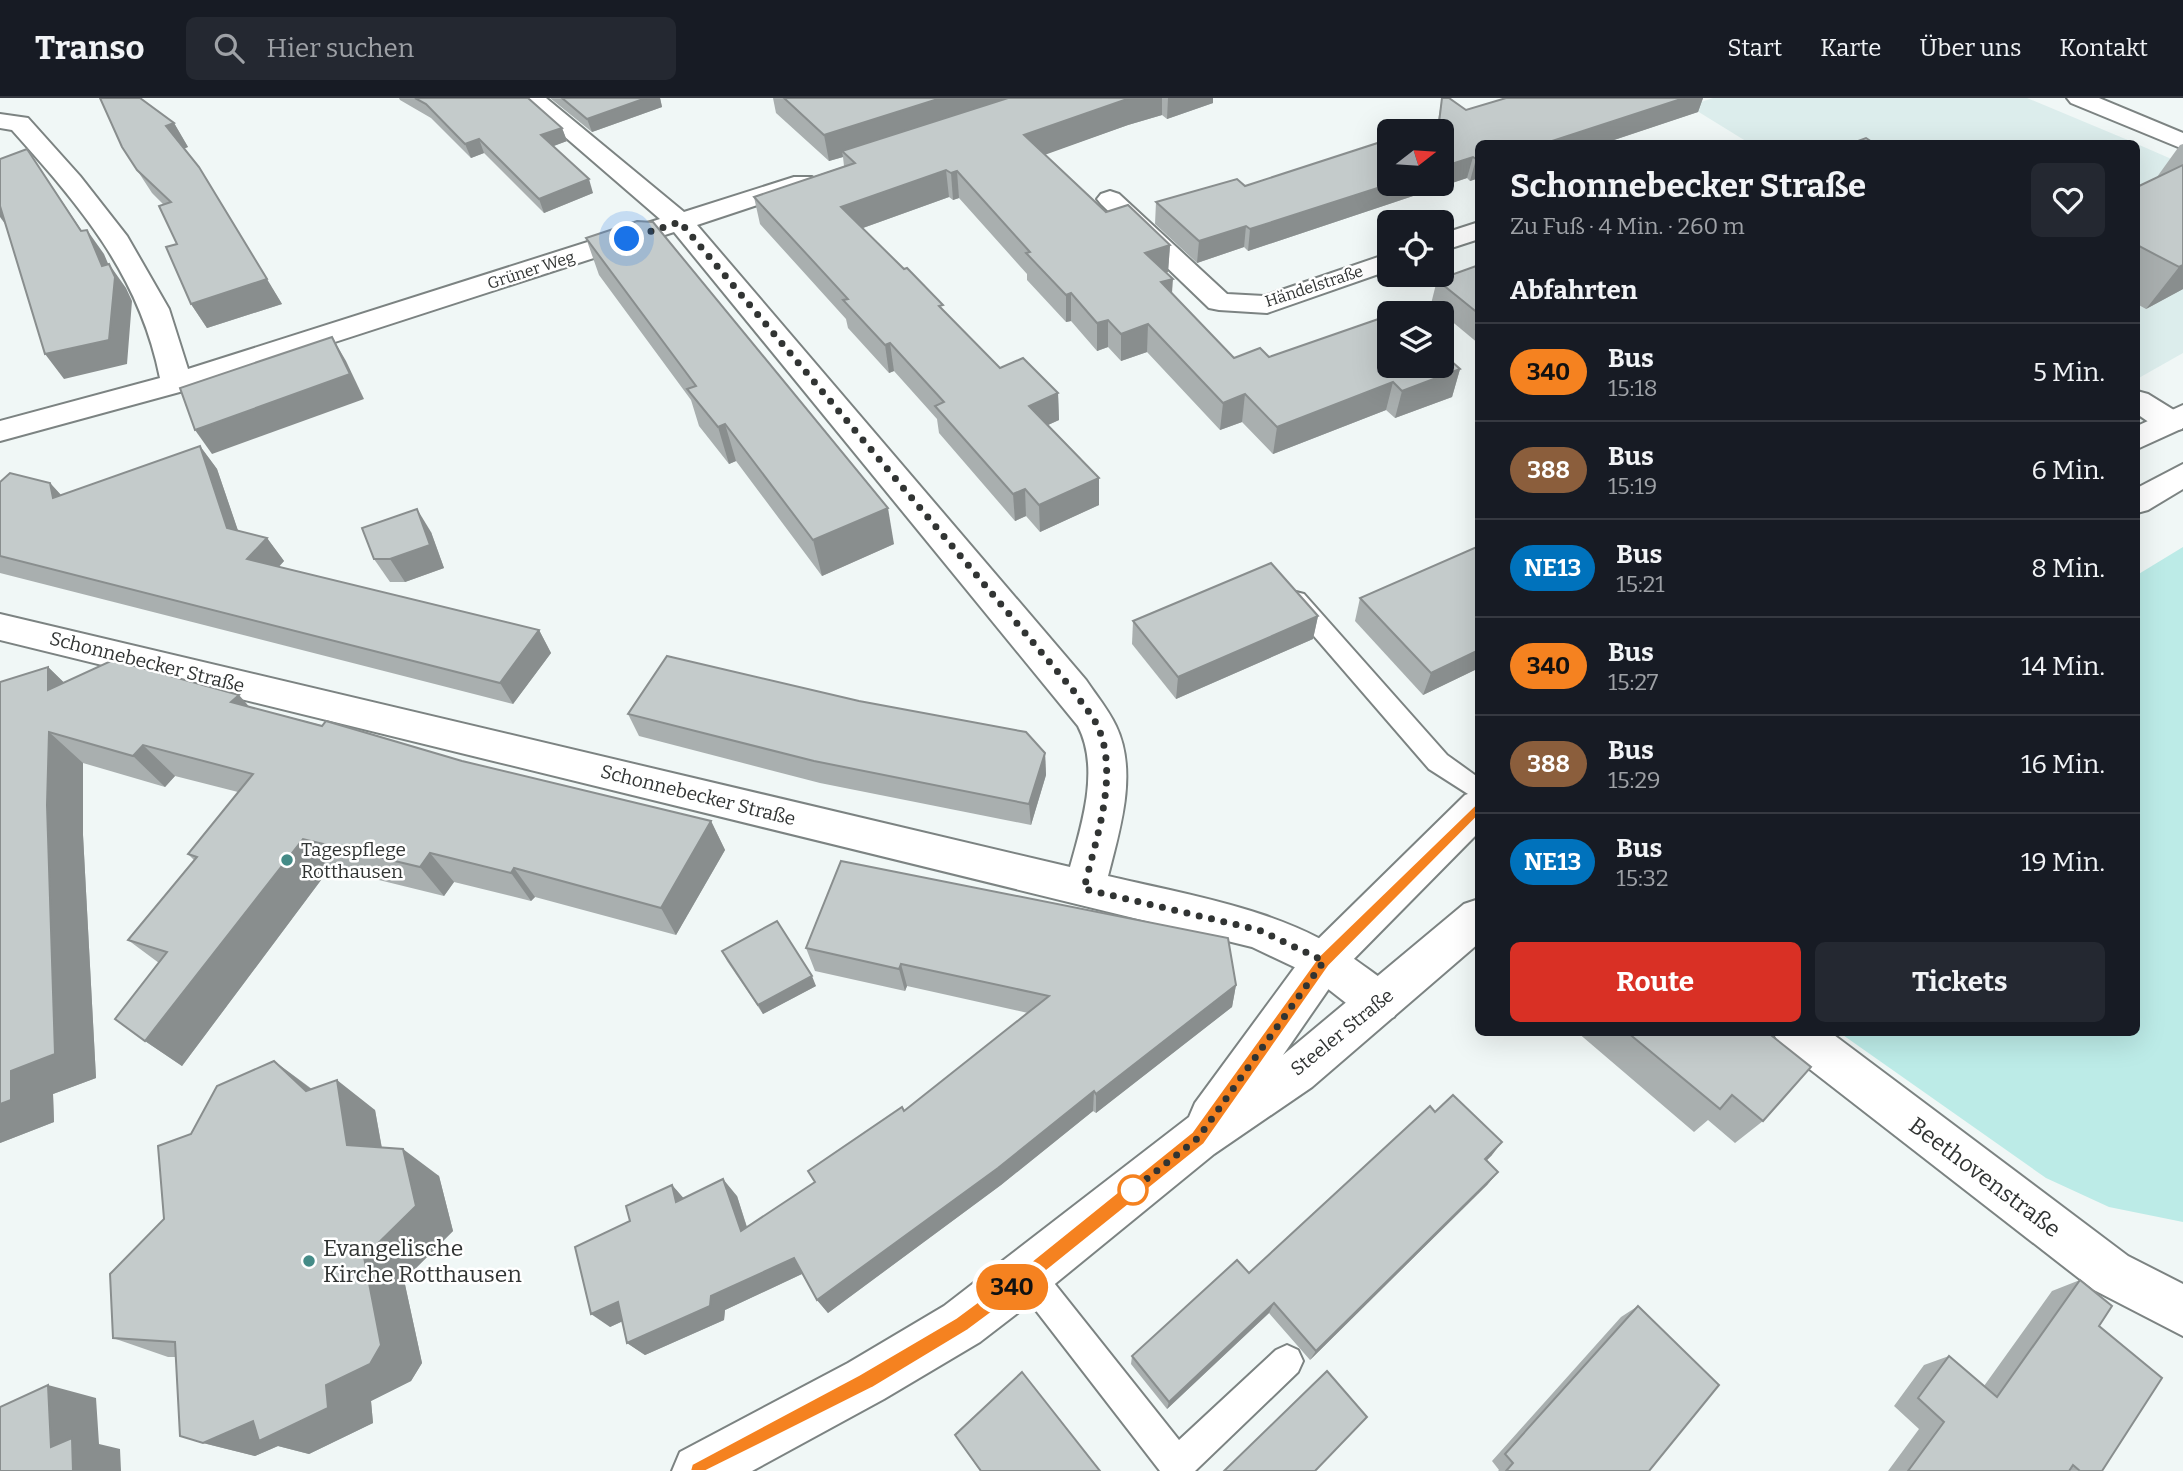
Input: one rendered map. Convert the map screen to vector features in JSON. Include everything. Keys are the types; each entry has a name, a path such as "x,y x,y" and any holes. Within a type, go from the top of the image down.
{"street":[{"path":"532,98 680,222 1073,690 1100,730 1106,760 1105,785 1084,889"},
{"path":"2079,98 2183,142"},
{"path":"0,121 19,123 82,192 138,271 171,347 176,383"},
{"name":"Grüner Weg","path":"0,431 176,383 824,175"},
{"name":"Händelstraße","path":"1110,199 1219,302 1267,305 1377,266"},
{"path":"1454,239 1475,231"},
{"path":"2140,402 2177,418"},
{"path":"2140,437 2177,418"},
{"path":"2140,500 2183,475"},
{"name":"Schonnebecker Straße","path":"0,627 1259,930 1324,961 1379,1003"},
{"name":"Steeler Straße","path":"1198,1138 1324,961 1475,810"},
{"name":"Steeler Straße","path":"699,1471 866,1381 962,1324 1028,1275 1198,1138 1296,1072 1475,919"},
{"name":"Beethovenstraße","path":"1800,1036 2111,1273 2183,1311"}],"lane":[{"path":"1285,587 1438,762 1475,788"},
{"path":"1028,1275 1177,1465 1287,1362"}],"shaded area":[{"path":"1713,98 2027,98 2128,140 1744,140 1689,106"},
{"path":"2140,145 2183,164 2183,353 2140,377"},
{"path":"2183,547 2183,1222 2109,1207 2046,1178 1844,1036 2140,1036 2140,573"}],"building":[{"path":"100,98 140,98 174,123 166,126 199,167 267,279 191,304 166,247 177,244 159,206 171,202 137,170 122,147"},
{"path":"415,98 528,98 562,128 541,135 589,179 539,199 479,139 465,144 426,104"},
{"path":"562,98 646,98 587,119"},
{"path":"784,98 941,98 824,135"},
{"path":"1008,98 1130,98 1024,135 1106,212 1128,205 1170,245 1145,253 1173,279 1161,282 1234,358 1260,348 1269,357 1377,320 1377,378 1436,378 1402,391 1393,382 1277,427 1245,394 1223,403 1148,324 1121,334 1108,320 1097,323 1071,293 1066,295 1026,253 1030,252 957,171 951,173 946,170 841,207 904,269 907,268 943,305 939,306 1000,368 1023,358 1058,393 1029,406 1099,478 1039,505 1025,489 1013,494 935,406 944,402 890,343 885,345 843,300 848,299 754,197 855,163 842,151"},
{"path":"1442,98 1449,98 1466,110 1506,98 1684,98 1555,140 1475,140 1475,158 1454,163 1454,119 1439,119"},
{"path":"1377,143 1377,188 1250,229 1246,226 1199,241 1156,202 1237,179 1245,186"},
{"path":"27,149 81,231 87,230 102,266 109,264 115,277 109,340 45,354 0,206 0,159"},
{"path":"2183,165 2183,265 2179,267 2140,247 2140,186"},
{"path":"637,221 653,222 888,508 813,540 725,424 718,427 687,389 696,386 586,238"},
{"path":"1475,266 1475,311 1446,287 1454,287 1454,274"},
{"path":"332,337 350,374 195,430 180,388"},
{"path":"200,446 227,528 267,538 247,559 539,630 500,683 0,556 0,482 10,473 50,483 53,498"},
{"path":"417,509 430,545 390,559 374,559 362,528"},
{"path":"1475,548 1475,652 1431,673 1360,598"},
{"path":"1271,563 1318,616 1178,677 1133,621"},
{"path":"667,656 859,701 1026,732 1045,753 1029,804 814,761 628,714"},
{"path":"113,660 239,695 231,702 322,726 326,721 462,761 711,821 661,908 514,868 511,873 430,853 420,867 303,839 145,1041 115,1019 167,952 128,940 197,857 188,854 253,774 143,745 133,756 49,732 47,805 55,1054 11,1071 11,1100 0,1104 0,682 48,667 48,690"},
{"path":"841,861 1228,938 1236,985 1096,1094 1094,1091 998,1168 817,1300 794,1258 711,1296 710,1306 627,1343 618,1302 591,1314 575,1247 630,1221 626,1206 672,1185 676,1202 723,1179 741,1231 815,1182 808,1171 902,1107 904,1111 1049,996 901,964 899,969 806,948"},
{"path":"777,921 812,976 758,1005 722,951"},
{"path":"1632,1036 1772,1036 1811,1067 1763,1121 1732,1095 1720,1109"},
{"name":"Evangelische Kirche Rotthausen","path":"274,1061 306,1091 337,1080 347,1145 403,1149 416,1206 364,1257 381,1345 370,1364 326,1385 328,1408 259,1441 253,1421 203,1443 180,1436 175,1342 113,1338 110,1274 164,1219 158,1146 191,1134 217,1086"},
{"path":"1453,1095 1502,1142 1485,1159 1498,1172 1316,1351 1274,1303 1169,1402 1132,1356 1237,1260 1249,1273 1430,1106 1435,1112"},
{"path":"2080,1280 2112,1306 2099,1326 2162,1378 2102,1471 2080,1471 2073,1465 2069,1471 1908,1471 1944,1422 1918,1398 1949,1356 1997,1397"},
{"path":"1638,1306 1719,1385 1649,1471 1506,1471 1513,1463 1505,1454"},
{"path":"1327,1371 1367,1417 1315,1471 1224,1471"},
{"path":"1022,1372 1100,1471 981,1471 955,1435"},
{"path":"48,1385 51,1447 72,1438 73,1471 0,1471 0,1407"}],"bus line":[{"name":"340","path":"699,1471 866,1381 962,1324 1028,1275 1198,1138 1324,961 1475,810"}],"place":[{"name":"Tagespflege Rotthausen","path":"287,860"},
{"name":"Evangelische Kirche Rotthausen","path":"309,1261"}],"route":[{"path":"627,239 680,222 1073,690 1100,730 1106,760 1098,830 1084,889 1259,930 1324,961 1198,1138 1130,1192 1133,1190"}]}
